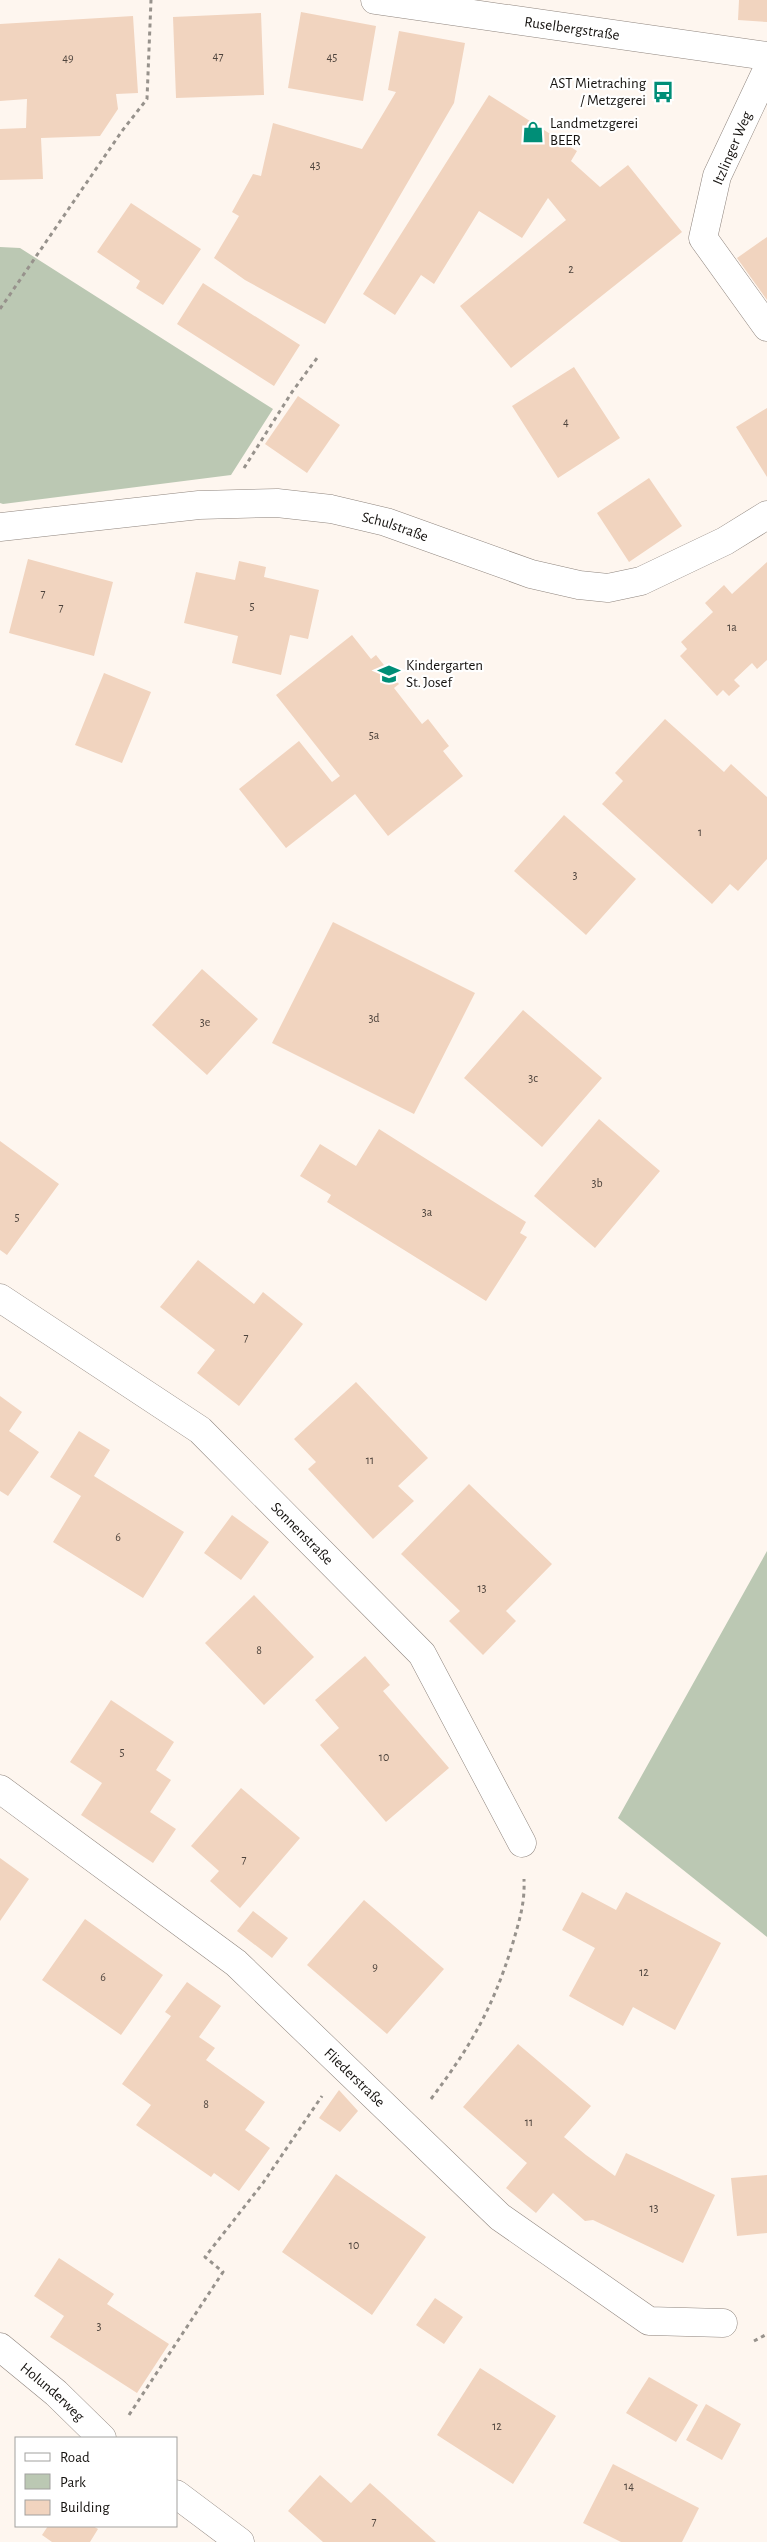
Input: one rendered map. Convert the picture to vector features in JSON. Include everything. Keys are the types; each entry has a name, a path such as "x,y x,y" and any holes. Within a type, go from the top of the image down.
{"street":[{"name":"Ruselbergstraße","path":"375,0 767,56"},
{"name":"Itzlinger Weg","path":"767,70 717,176 702,238 767,328"},
{"name":"Schulstraße","path":"0,527 199,505 277,503 331,509 386,522 530,574 579,585 608,588 641,581 725,541 767,515"},
{"name":"Sonnenstraße","path":"0,1298 200,1430 422,1654 522,1843"},
{"name":"Fliederstraße","path":"0,1789 236,1963 500,2217 649,2321 723,2323"},
{"name":"Holunderweg","path":"0,2347 56,2393 101,2437"},
{"path":"178,2496 240,2542"}],"path":[{"path":"0,309 122,131 147,99 151,0"},
{"path":"242,471 316,358"},
{"path":"431,2100 469,2046 488,2012 501,1980 520,1915"},
{"path":"124,2422 223,2272 205,2257 263,2183 315,2106"}],"green space":[{"path":"0,247 20,248 273,409 231,475 0,503"},
{"path":"767,1551 767,1937 618,1818"}],"building":[{"path":"739,0 767,0 767,22 738,20"},
{"path":"301,12 376,26 363,101 288,88"},
{"path":"261,13 264,95 176,98 173,17"},
{"path":"133,16 138,93 116,94 118,109 100,136 41,138 43,179 0,180 0,129 26,128 27,99 0,101 0,24"},
{"path":"399,31 465,43 454,103 325,324 245,280 214,258 239,216 232,212 253,174 261,176 273,123 362,149 396,92 388,90"},
{"path":"489,95 577,151 571,161 600,187 628,165 682,232 511,368 460,306 566,220 548,198 522,238 479,211 434,284 421,275 395,315 363,294"},
{"path":"131,203 201,249 163,305 136,288 140,281 97,252"},
{"path":"767,237 767,300 737,258"},
{"path":"203,283 300,345 274,386 177,324"},
{"path":"574,367 620,438 558,478 512,406"},
{"path":"298,396 340,425 307,473 265,444"},
{"path":"767,408 767,477 736,427"},
{"path":"649,478 682,526 629,562 597,513"},
{"path":"28,559 113,582 94,656 9,633"},
{"path":"239,561 266,567 264,577 319,590 308,639 290,635 281,675 232,663 238,636 184,623 196,572 235,580"},
{"path":"767,562 767,660 757,669 752,663 734,680 740,686 729,696 723,690 717,696 680,656 687,649 681,642 713,612 705,603 724,585 732,594"},
{"path":"352,635 371,659 376,655 399,684 394,688 422,724 428,719 449,746 443,751 463,776 388,836 355,794 286,848 239,789 299,741 332,782 340,776 276,695"},
{"path":"104,673 151,692 122,763 75,745"},
{"path":"665,719 724,772 731,764 767,797 767,859 738,891 730,884 712,904 602,804 623,781 615,773"},
{"path":"564,815 636,879 586,935 514,871"},
{"path":"333,922 475,993 414,1114 272,1043"},
{"path":"202,969 258,1019 207,1075 152,1025"},
{"path":"523,1010 602,1078 542,1147 464,1078"},
{"path":"599,1119 660,1171 595,1248 534,1196"},
{"path":"379,1129 526,1222 520,1233 527,1237 486,1301 327,1202 331,1195 300,1176 320,1144 356,1166"},
{"path":"0,1141 59,1184 7,1255 0,1250"},
{"path":"198,1260 254,1304 263,1292 303,1324 239,1406 197,1373 215,1350 160,1307"},
{"path":"356,1382 428,1458 398,1486 414,1501 373,1539 308,1469 316,1462 294,1439"},
{"path":"0,1396 22,1412 9,1431 39,1452 8,1496 0,1491"},
{"path":"79,1431 110,1450 94,1476 184,1532 143,1598 53,1542 81,1496 50,1477"},
{"path":"469,1484 552,1564 506,1611 516,1621 483,1655 449,1621 460,1611 401,1554"},
{"path":"232,1515 269,1542 241,1580 204,1553"},
{"path":"254,1595 314,1657 264,1705 205,1643"},
{"path":"365,1656 390,1685 383,1691 449,1768 386,1822 320,1745 339,1728 315,1700"},
{"path":"111,1700 174,1742 156,1770 171,1780 150,1812 176,1829 153,1863 81,1815 102,1783 70,1762"},
{"path":"241,1788 300,1838 240,1908 210,1881 219,1871 191,1846"},
{"path":"0,1858 29,1879 0,1921"},
{"path":"582,1892 616,1910 626,1892 721,1943 675,2030 633,2007 623,2026 569,1996 595,1948 562,1930"},
{"path":"364,1900 444,1969 387,2034 307,1965"},
{"path":"253,1911 288,1938 272,1958 237,1931"},
{"path":"85,1919 163,1975 121,2035 42,1980"},
{"path":"187,1982 221,2006 199,2037 215,2048 206,2060 265,2102 245,2130 270,2148 239,2191 214,2173 211,2177 136,2125 151,2105 122,2084 171,2016 165,2012"},
{"path":"518,2044 591,2106 564,2137 586,2155 615,2176 626,2153 715,2195 683,2263 593,2220 585,2221 553,2193 536,2213 506,2188 527,2163 463,2107"},
{"path":"339,2090 358,2111 340,2132 319,2118"},
{"path":"336,2174 426,2237 372,2315 282,2252"},
{"path":"767,2175 767,2233 737,2236 731,2178"},
{"path":"59,2258 114,2294 107,2304 169,2344 137,2393 50,2337 64,2316 34,2296"},
{"path":"435,2298 463,2317 444,2344 416,2325"},
{"path":"480,2368 556,2416 513,2484 437,2435"},
{"path":"649,2377 698,2405 676,2442 626,2413"},
{"path":"706,2404 741,2424 722,2460 686,2440"},
{"path":"613,2464 699,2508 682,2542 621,2542 583,2523"},
{"path":"320,2475 351,2503 370,2483 436,2542 323,2542 288,2511"},
{"path":"47,2527 95,2527 98,2529 90,2542 52,2542 42,2535"}],"place":[{"name":"AST Mietraching / Metzgerei","path":"663,92"},
{"name":"Landmetzgerei BEER","path":"533,132"},
{"name":"Kindergarten St. Josef","path":"389,674"}]}
